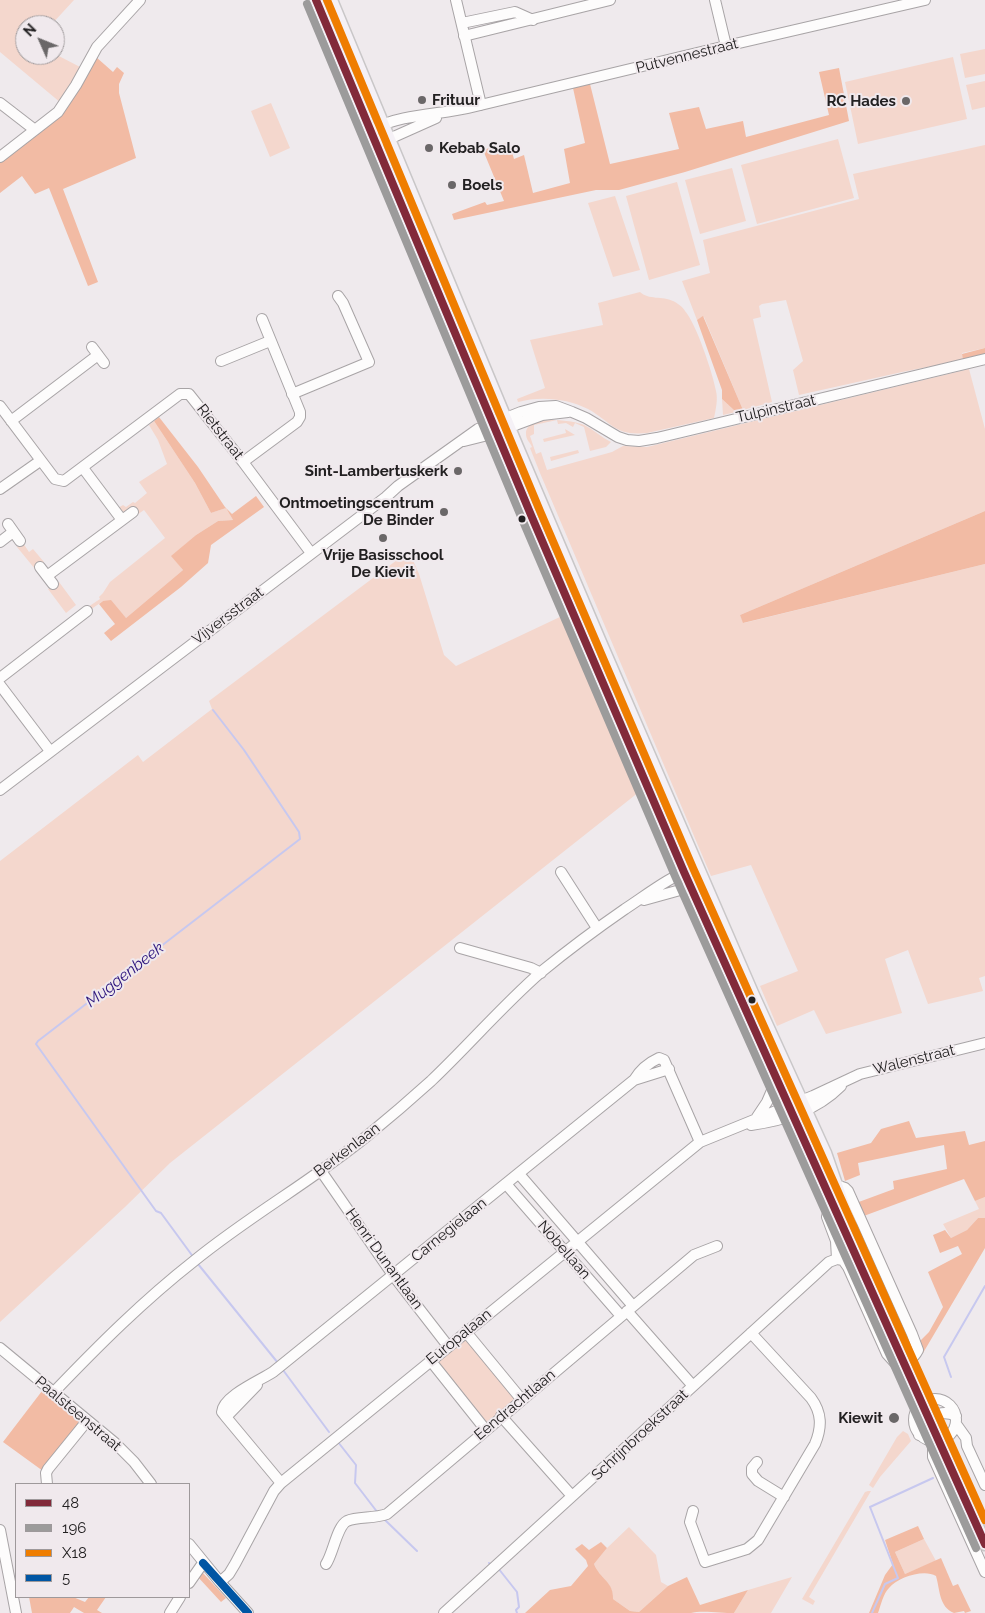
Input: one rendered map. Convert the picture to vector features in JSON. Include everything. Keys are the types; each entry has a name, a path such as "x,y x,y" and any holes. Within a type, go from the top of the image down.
{"main road":[{"path":"316,0 373,136 699,873 797,1108 831,1201 886,1313 958,1473 985,1544"},
{"path":"331,0 383,124 501,425 531,515 690,887 777,1079 824,1153 886,1313"},
{"path":"958,1473 985,1523"}],"street":[{"path":"0,157 58,112 76,85 97,47 140,0"},
{"path":"456,0 481,105"},
{"path":"464,36 610,0"},
{"path":"714,0 726,46"},
{"name":"Putvennestraat","path":"448,113 389,139 373,136 383,124 412,116 448,113 925,0"},
{"path":"462,23 515,12 533,20"},
{"path":"0,103 35,130"},
{"path":"292,394 369,362 343,303 338,296"},
{"path":"243,462 297,422 300,417 300,412 262,318"},
{"path":"228,362 270,341"},
{"path":"11,420 98,355"},
{"name":"Tulpinstraat","path":"501,425 539,408 556,406 586,418 618,437 640,441 985,359"},
{"name":"Rietstraat","path":"0,406 55,479 64,481 180,394 189,394 311,553"},
{"name":"Vijversstraat","path":"0,790 456,443 478,429 501,425"},
{"path":"0,489 40,461"},
{"path":"83,468 122,520"},
{"path":"40,567 50,580 133,512"},
{"path":"0,542 10,528 20,541"},
{"path":"0,678 75,615 87,611"},
{"path":"0,685 50,751"},
{"path":"560,872 597,928"},
{"name":"Berkenlaan","path":"53,1393 104,1339 194,1261 253,1216 321,1171 367,1136 430,1081 540,973 597,928 636,902 684,872 699,873 690,887 636,902"},
{"path":"460,948 531,968 540,973"},
{"name":"Walenstraat","path":"797,1108 826,1099 845,1082 860,1074 985,1043"},
{"name":"Carnegielaan","path":"281,1483 222,1412 224,1404 254,1382 273,1372 634,1080 639,1072 659,1058 664,1060 700,1142"},
{"name":"Europalaan","path":"754,1119 767,1102 777,1079"},
{"name":"Europalaan","path":"220,1582 229,1574 274,1491 281,1483 430,1360 700,1142 754,1119 797,1108"},
{"name":"Europalaan","path":"735,1128 775,1121 797,1108"},
{"name":"Henri Dunantlaan","path":"321,1171 393,1275 448,1346"},
{"name":"Nobellaan","path":"518,1174 577,1242 627,1311"},
{"name":"Nobellaan","path":"506,1184 565,1252 627,1311 693,1386"},
{"path":"831,1201 827,1217 836,1241 837,1259 843,1260 848,1267 887,1354 896,1364 907,1362 915,1357 918,1350 912,1334 848,1191 836,1185"},
{"name":"Eendrachtlaan","path":"326,1564 341,1527 346,1522 387,1514 485,1429 694,1256 717,1246"},
{"name":"Schrijnbroekstraat","path":"444,1613 750,1333 829,1262 837,1259"},
{"path":"466,1332 522,1400"},
{"path":"693,1511 690,1522 705,1562 747,1549 754,1543 784,1497 815,1444 820,1425 817,1406 750,1333"},
{"name":"Paalsteenstraat","path":"0,1348 124,1452 150,1483"},
{"path":"430,1360 485,1429"},
{"path":"956,1417 949,1436 943,1440 933,1442 919,1435 914,1425 916,1410 922,1402 935,1398 944,1400 951,1405 985,1485"},
{"path":"919,1435 925,1421 939,1414 950,1413 956,1417"},
{"path":"501,1416 572,1496"},
{"path":"47,1483 46,1473 48,1469 87,1421"},
{"path":"949,1436 956,1437 967,1446"},
{"path":"933,1442 933,1457 985,1572"},
{"path":"757,1462 752,1468 752,1474 758,1481 784,1497"},
{"path":"0,1532 16,1613"},
{"path":"190,1545 203,1563 248,1613"},
{"path":"190,1582 203,1563"},
{"path":"170,1613 179,1598"}],"shaded area":[{"path":"0,0 74,0 60,15 15,15 15,65 0,52"},
{"path":"985,49 985,74 965,78 960,54"},
{"path":"96,57 113,72 117,67 124,73 119,84 119,93 136,158 63,189 98,282 88,286 49,188 35,194 22,176 0,193 0,162 35,134"},
{"name":"RC Hades","path":"953,57 967,119 858,144 845,82"},
{"path":"65,59 82,68 61,103 16,65 65,65"},
{"path":"839,68 849,121 685,172 619,190 596,190 454,220 452,214 485,202 487,205 504,201 483,150 509,142 514,159 524,155 533,193 570,183 564,149 585,143 573,88 590,84 610,164 679,149 669,113 699,107 706,129 743,121 746,137 829,115 819,72"},
{"path":"985,81 985,107 972,110 966,85"},
{"path":"271,103 290,148 270,157 251,111"},
{"path":"838,139 854,198 757,224 741,165"},
{"path":"985,145 985,348 962,353 963,360 799,395 793,370 803,361 786,300 762,304 759,306 761,317 753,319 772,402 743,410 704,317 697,320 682,281 710,273 703,240 859,199 853,174"},
{"path":"732,168 746,221 700,234 685,180"},
{"path":"677,182 700,265 649,280 626,196"},
{"path":"615,196 640,270 613,277 588,203"},
{"path":"640,292 647,296 673,301 683,308 689,317 704,349 714,383 717,397 714,418 647,433 636,433 620,430 588,409 571,402 535,399 518,402 517,399 545,388 530,340 603,325 598,303"},
{"path":"703,316 743,410 736,412 722,399 722,390 697,320"},
{"path":"985,348 985,354 963,360 962,354"},
{"path":"969,369 985,429 985,511 740,615 744,623 985,564 985,976 979,978 983,991 928,1004 908,950 885,959 902,1013 826,1034 814,1010 777,1026 760,986 798,971 751,865 711,876 530,448 532,447 526,436 528,428 533,423 556,420 534,425 534,434 530,436 536,454 541,452 547,470 612,452 623,446 647,447"},
{"path":"722,399 736,412 723,415"},
{"path":"159,417 198,467 226,508 211,513 195,483 154,421"},
{"path":"557,420 570,421 584,425 611,442 606,447 590,451 584,427 575,423 573,427 566,423 558,424"},
{"path":"154,421 195,483 211,513 226,508 233,520 218,521 196,535 172,556 183,570 126,618 103,601 90,610 88,607 100,599 99,597 110,582 165,538 144,510 134,517 137,512 134,507 124,512 118,508 123,505 126,507 133,502 135,503 147,493 139,482 167,464 158,440 149,425"},
{"path":"565,429 575,435 544,442 543,439 566,433"},
{"path":"578,450 579,453 551,461 550,457"},
{"path":"256,496 264,507 211,545 208,563 181,587 111,641 104,633 115,624 99,604 103,601 111,600 126,618 183,570 171,556 196,535 218,521 233,520 226,508 232,514"},
{"path":"985,511 985,564 743,623 740,615"},
{"path":"23,543 29,552 33,549 44,562 35,569 17,547"},
{"path":"409,551 419,574 444,655 456,666 562,616 639,792 170,1163 0,1322 0,861 138,755 143,762 212,709 209,701"},
{"path":"59,582 76,605 66,613 48,589"},
{"path":"909,1121 916,1138 965,1131 969,1145 985,1141 985,1197 975,1201 964,1179 861,1217 856,1203 894,1189 893,1181 947,1169 944,1145 858,1163 860,1175 845,1181 837,1153 871,1143 881,1129"},
{"path":"985,1197 985,1218 978,1218 967,1230 951,1238 943,1224 979,1209 975,1201"},
{"path":"978,1218 985,1218 985,1248 923,1353 918,1343 929,1332 943,1307 928,1272 962,1254 958,1246 940,1253 933,1235 945,1230 951,1238 967,1230"},
{"path":"466,1337 518,1399 486,1425 435,1360"},
{"path":"42,1391 80,1422 43,1471 3,1442"},
{"path":"903,1431 908,1434 911,1441 873,1488 869,1485 897,1437"},
{"path":"871,1491 809,1597 815,1601 813,1605 802,1599 865,1492"},
{"path":"918,1526 924,1539 895,1552 905,1574 941,1558 953,1586 958,1584 971,1611 954,1613 945,1607 936,1576 925,1573 911,1575 898,1580 885,1593 878,1613 869,1613 885,1575 893,1564 885,1540"},
{"path":"629,1527 656,1555 661,1582 668,1586 639,1612 630,1611 613,1599 609,1585 594,1564 607,1548"},
{"path":"924,1539 936,1561 905,1574 895,1552"},
{"path":"601,1542 607,1548 594,1564 609,1584 613,1593 613,1599 630,1611 639,1612 668,1586 687,1577 700,1605 748,1590 734,1613 525,1613 550,1590 571,1586 588,1566 586,1560 575,1549 582,1544 589,1550"},
{"path":"202,1572 226,1598 221,1602 197,1576"},
{"path":"792,1577 771,1613 734,1613 748,1590"},
{"path":"29,1598 75,1598 85,1602 88,1598 105,1598 97,1610 102,1613 84,1613 74,1607 70,1613 32,1613"}],"waterway":[{"name":"Muggenbeek","path":"194,1258 161,1213 156,1211 36,1044 300,839 299,832 244,750 213,710"},
{"name":"Muggenbeek","path":"198,1264 278,1363"},
{"path":"951,1377 944,1357 985,1286"},
{"name":"Muggenbeek","path":"283,1370 329,1432"},
{"name":"Muggenbeek","path":"338,1442 356,1465 355,1483 378,1513"},
{"path":"872,1613 885,1584 898,1578 870,1507 933,1478"},
{"name":"Muggenbeek","path":"384,1519 417,1551"},
{"name":"Muggenbeek","path":"498,1568 517,1592 519,1607 516,1610 517,1613"}],"transit line":[{"name":"48","path":"316,0 531,515 684,872 985,1544"},
{"name":"X18","path":"327,0 540,511 693,868 985,1520"},
{"name":"196","path":"307,4 522,519 675,876 976,1548"},
{"name":"5","path":"203,1563 248,1613"}],"place":[{"name":"Frituur","path":"422,100"},
{"name":"RC Hades","path":"906,101"},
{"name":"Kebab Salo","path":"429,148"},
{"name":"Boels","path":"452,185"},
{"name":"Sint-Lambertuskerk","path":"458,471"},
{"name":"Ontmoetingscentrum De Binder","path":"444,512"},
{"name":"Vrije Basisschool De Kievit","path":"383,538"},
{"name":"Kiewit","path":"894,1418"}]}
